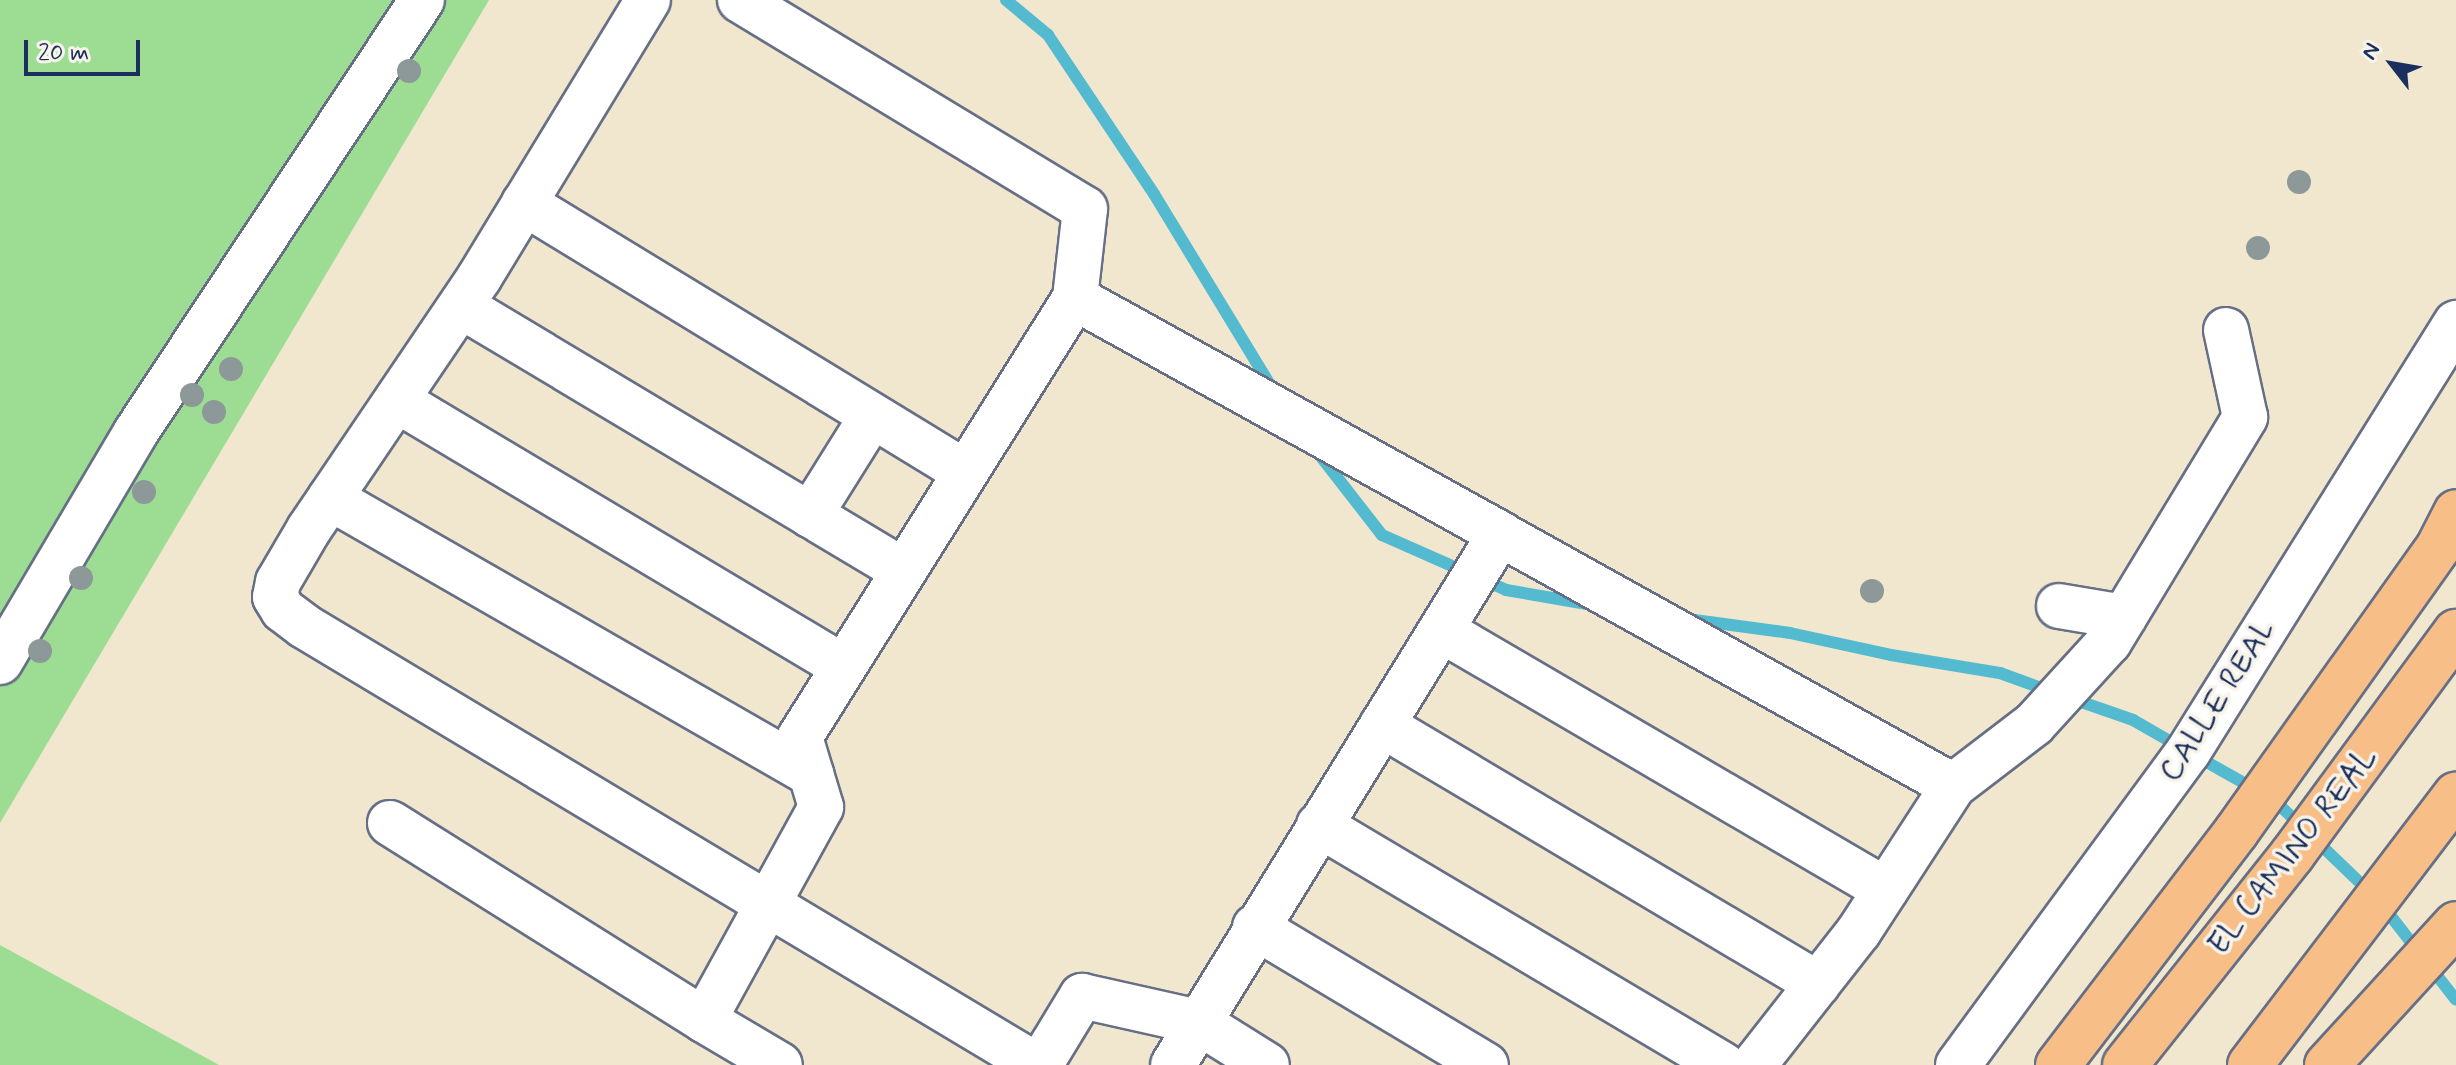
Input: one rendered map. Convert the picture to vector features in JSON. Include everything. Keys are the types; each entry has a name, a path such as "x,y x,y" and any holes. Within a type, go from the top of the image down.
{"highway":[{"path":"2058,1065 2236,832 2439,546 2456,512"},
{"name":"EL CAMINO REAL","path":"2125,1065 2301,844 2456,632"},
{"path":"2250,1065 2456,795"},
{"path":"2327,1065 2456,924"}],"street":[{"path":"0,662 136,432 422,0"},
{"path":"648,0 461,306 330,498 278,582 275,597 283,610 1038,1065 1082,996 1198,1022 1267,1065"},
{"path":"704,1020 821,807 800,737 1075,298 1085,209 740,0"},
{"path":"524,203 965,472"},
{"path":"1075,298 1953,786"},
{"path":"461,306 904,571"},
{"name":"CALLE REAL","path":"1958,1065 2188,752 2456,323"},
{"path":"1754,1065 1859,931 1953,786 2034,724 2109,642 2245,417 2226,330"},
{"path":"398,401 844,667"},
{"path":"810,515 872,416"},
{"path":"330,498 811,774"},
{"path":"1173,1065 1255,927 1500,534"},
{"path":"2059,606 2124,617"},
{"path":"1441,630 1886,890"},
{"path":"1382,725 1818,984"},
{"path":"390,823 780,1065"},
{"path":"1319,825 1723,1065"},
{"path":"1255,927 1486,1065"}],"green space":[{"path":"0,0 489,0 0,823"},
{"path":"0,945 219,1065 0,1065"}],"waterway":[{"path":"1006,0 1048,35 1154,194 1274,391"},
{"path":"1315,449 1382,535 1506,590 1593,605"},
{"path":"1687,619 1790,633 1891,655 2000,673 2052,692"},
{"path":"2070,698 2133,720 2180,747"},
{"path":"2196,756 2274,800 2379,901 2456,1000"}]}
